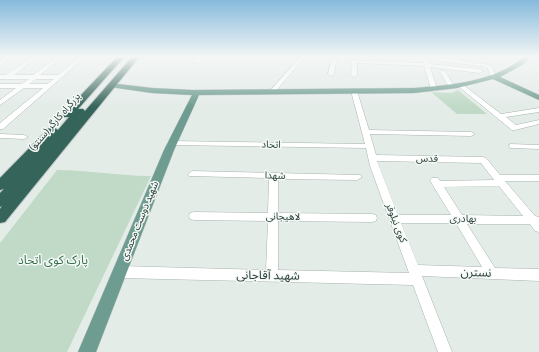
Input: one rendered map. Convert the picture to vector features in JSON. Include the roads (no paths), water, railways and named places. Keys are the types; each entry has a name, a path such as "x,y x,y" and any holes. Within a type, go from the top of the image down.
{"highway":[{"name":"بزرگراه کارگر (سنتو)","path":"0,186 106,73"},
{"name":"بزرگراه کارگر (سنتو)","path":"0,202 113,73"},
{"path":"0,218 122,73"}],"main road":[{"path":"112,85 138,90 197,92 434,89 460,85 499,73"},
{"path":"493,76 539,98"},
{"name":"شهید دوست محمدی","path":"87,352 172,143 197,92"}],"street":[{"path":"0,103 40,73"},
{"path":"0,127 64,73"},
{"path":"272,92 288,73"},
{"path":"429,73 434,89"},
{"path":"444,73 450,86"},
{"path":"0,82 3,77 60,77"},
{"path":"460,85 515,128 539,122"},
{"path":"0,86 50,86"},
{"name":"کوی نیلوفر","path":"354,91 372,158 445,352"},
{"path":"500,116 539,110"},
{"path":"366,132 471,134"},
{"path":"0,136 24,137"},
{"name":"اتحاد","path":"172,143 369,146"},
{"path":"513,146 539,147"},
{"name":"قدس","path":"372,158 483,160 499,180"},
{"name":"شهدا","path":"192,174 358,177"},
{"path":"272,276 274,176"},
{"path":"492,273 436,182 539,178"},
{"path":"499,180 537,223"},
{"name":"لاهیجانی","path":"194,216 372,218"},
{"name":"بهادری","path":"394,219 459,219 537,223"},
{"name":"شهید آقاجانی","path":"120,272 272,276 416,275"},
{"name":"نسترن","path":"416,275 492,273 539,275"}],"park label":[{"name":"پارک کوی اتحاد","path":"53,261"}]}
